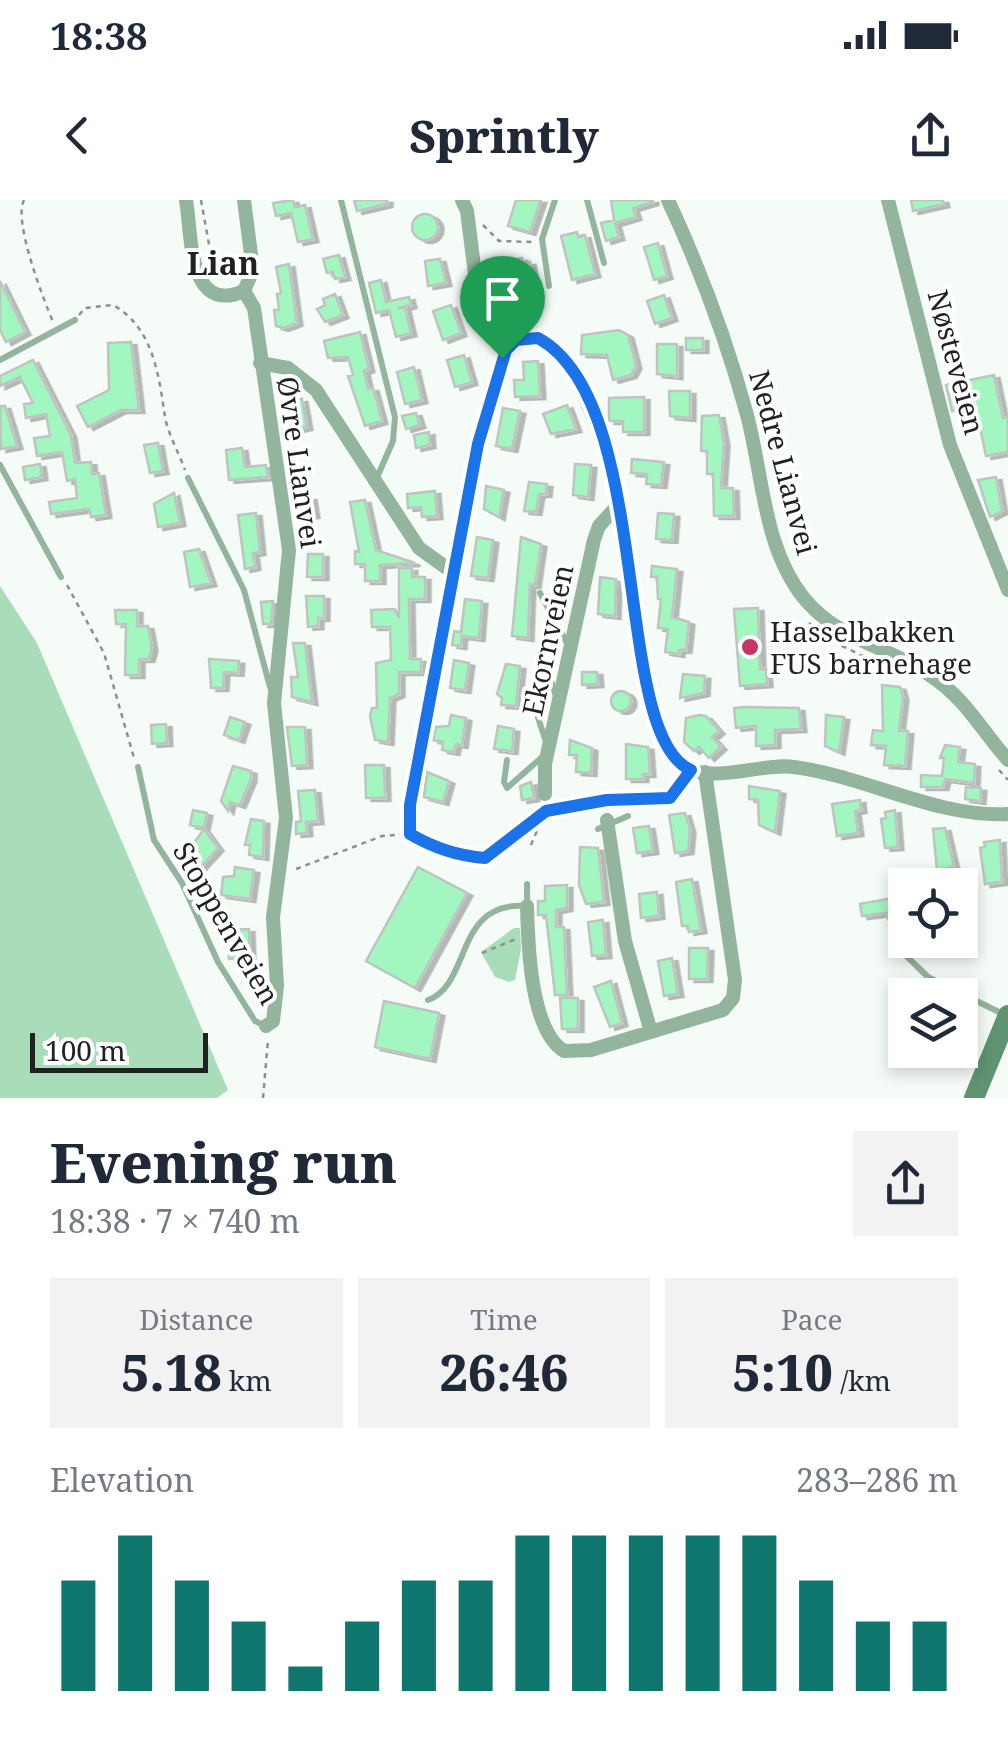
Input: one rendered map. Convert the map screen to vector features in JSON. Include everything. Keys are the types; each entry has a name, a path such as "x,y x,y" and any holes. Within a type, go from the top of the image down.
{"main road":[{"path":"974,1098 1008,1016"}],"street":[{"path":"186,200 200,282 220,295 244,291"},
{"name":"Øvre Lianvei","path":"244,200 251,260 251,278 244,291 254,308 278,456 288,550 274,703 286,818 273,915 277,1002 273,1021 266,1026"},
{"name":"Nedre Lianvei","path":"668,200 725,342 747,416 776,546 788,574 832,625 911,664 948,688 1008,760"},
{"name":"Nøsteveien","path":"888,200 950,445 1008,590"},
{"path":"410,805 480,432 510,345 477,290 467,204"},
{"path":"510,345 538,338 567,361 593,415 618,504 654,713 670,754 698,771 791,766 995,816 1007,812"},
{"path":"260,363 288,368 316,390 418,548 435,564 455,574"},
{"name":"Ekornveien","path":"545,794 542,781 594,540 599,526 618,504"},
{"path":"527,906 537,999 558,1048 579,1053 723,1010 733,998 735,980 698,771"},
{"path":"604,824 625,941 651,1032"}],"lane":[{"path":"341,200 395,418 392,442 375,483"},
{"path":"549,286 542,242 555,200"},
{"path":"587,200 604,263"},
{"path":"0,360 76,320"},
{"path":"0,465 61,577"},
{"name":"Øvre Lianvei","path":"188,478 244,590 274,703"},
{"path":"540,593 570,651"},
{"path":"541,650 560,704"},
{"path":"507,760 504,782 508,788 549,751 530,690"},
{"name":"Stoppenveien","path":"138,767 154,840 182,883 218,962 255,1022 266,1026"},
{"path":"604,824 628,816"},
{"path":"428,1000 443,988 476,930 498,908 527,906 527,884"},
{"path":"908,958 928,977 1008,1016"}],"path":[{"path":"24,200 20,218 28,235 34,275 57,331"},
{"path":"200,200 214,272 225,276 251,260"},
{"path":"467,204 499,241 542,242"},
{"path":"76,320 84,308 113,305 140,331 162,380 165,419 188,478"},
{"path":"61,577 104,652 127,744 138,767"},
{"path":"800,615 834,642 874,661"},
{"path":"992,760 1008,780"},
{"path":"296,869 382,836 410,834 433,848 485,858 546,811 607,800 670,798 698,771"},
{"path":"410,805 410,834"},
{"path":"530,845 546,811"},
{"path":"482,953 492,946 511,944 528,928"},
{"name":"Stoppenveien","path":"263,1098 270,1052 266,1026"}],"green space":[{"path":"0,586 37,643 228,1090 217,1098 0,1098"},
{"path":"514,928 520,928 521,949 515,980 509,982 495,977 481,952"}],"building":[{"path":"293,200 295,207 305,205 313,239 298,242 291,213 276,216 273,203"},
{"path":"354,200 387,200 387,204 357,211"},
{"path":"516,200 541,200 530,232 508,226"},
{"path":"611,200 653,202 633,208 636,217 615,223 619,237 606,241 601,223 614,220"},
{"path":"911,200 943,200 944,204 913,211"},
{"path":"425,214 434,218 438,227 434,236 425,240 416,236 412,227 416,218"},
{"path":"577,232 578,237 585,235 595,274 572,280 561,236"},
{"path":"658,243 667,276 654,280 644,247"},
{"path":"339,255 345,277 335,279 333,272 327,273 323,259"},
{"path":"522,258 523,263 530,262 537,302 513,306 506,261"},
{"path":"440,259 446,283 428,286 425,261"},
{"path":"289,264 297,323 283,328 276,326 274,310 279,310 277,294 281,293 276,267"},
{"path":"381,280 386,302 409,297 411,305 398,308 405,308 411,333 396,337 389,310 376,313 369,283"},
{"path":"0,281 25,332 6,342 0,330"},
{"path":"335,294 343,315 325,322 317,309 325,305 323,299"},
{"path":"664,295 672,318 655,324 647,301"},
{"path":"451,305 461,333 443,340 433,311"},
{"path":"619,330 628,335 636,366 631,375 613,380 607,355 581,354 582,335"},
{"path":"360,332 369,369 364,371 368,389 373,388 382,421 365,426 348,376 353,375 348,357 328,358 324,341"},
{"path":"686,338 703,338 703,350 686,350"},
{"path":"131,342 139,410 121,410 88,427 77,406 109,390 108,343"},
{"path":"657,344 677,344 677,376 657,374"},
{"path":"464,355 472,382 455,387 447,360"},
{"path":"33,360 71,435 75,463 91,462 92,474 99,473 106,515 91,517 89,509 51,514 49,502 77,498 75,479 67,481 62,452 37,456 34,438 50,436 46,414 26,418 24,404 33,403 20,377 0,386 0,376"},
{"path":"538,361 540,396 515,397 514,380 524,380 523,362"},
{"path":"414,367 422,400 405,404 397,372"},
{"path":"994,375 1003,418 1008,417 1008,452 986,456 976,408 952,411 946,385"},
{"path":"669,391 690,391 690,418 670,416"},
{"path":"644,397 644,432 623,432 623,421 609,421 609,398"},
{"path":"302,399 307,427 292,430 287,401"},
{"path":"567,405 576,429 551,434 543,414"},
{"path":"0,406 5,406 17,446 1,449"},
{"path":"503,408 520,411 512,449 496,446"},
{"path":"416,413 420,425 406,429 402,416"},
{"path":"719,415 724,443 721,488 733,488 734,516 714,516 713,474 707,474 707,451 701,451 702,416"},
{"path":"429,432 430,445 416,448 414,435"},
{"path":"158,443 163,471 150,473 144,445"},
{"path":"242,448 245,467 266,465 268,477 229,480 226,450"},
{"path":"632,459 664,462 661,485 646,484 647,474 631,473"},
{"path":"40,464 42,477 25,480 23,467"},
{"path":"575,464 591,465 588,497 573,495"},
{"path":"996,477 1002,511 990,517 978,480"},
{"path":"529,482 547,484 546,494 539,494 536,512 524,511"},
{"path":"486,486 504,490 499,517 484,509"},
{"path":"435,491 437,516 422,517 421,507 408,508 407,494"},
{"path":"174,493 180,523 158,527 154,504"},
{"path":"311,497 314,515 299,517 296,499"},
{"path":"365,500 376,550 415,563 380,565 380,581 365,581 365,564 355,564 355,551 359,552 350,502"},
{"path":"256,513 260,552 253,553 255,567 245,569 238,515"},
{"path":"658,513 674,514 672,540 656,539"},
{"path":"477,537 493,540 488,578 471,576"},
{"path":"521,537 541,544 535,585 530,584 528,638 512,636"},
{"path":"199,549 211,583 190,587 184,552"},
{"path":"308,554 323,554 323,577 307,577"},
{"path":"652,566 677,569 672,617 689,622 686,650 679,650 679,654 665,652 668,629 658,628 661,599 657,577 651,577"},
{"path":"399,568 412,568 412,577 425,577 425,599 409,599 410,659 421,659 421,672 399,672 399,694 390,698 388,742 375,740 370,716 372,708 377,708 376,663 391,660 390,627 372,627 371,610 395,609 399,618"},
{"path":"600,577 616,579 615,616 598,614"},
{"path":"306,596 324,596 324,618 318,618 318,626 308,627"},
{"path":"465,599 482,601 479,638 462,636 461,646 452,645 454,631 461,632"},
{"path":"273,601 271,624 263,624 261,602"},
{"path":"758,608 760,669 766,669 767,684 740,686 734,609"},
{"path":"115,610 137,610 137,626 148,626 152,648 149,659 139,659 139,675 125,675 126,624 116,624"},
{"path":"293,643 305,643 312,702 292,697 291,677 298,677"},
{"path":"209,659 239,661 238,673 224,672 223,688 211,688"},
{"path":"454,660 469,663 465,690 450,688"},
{"path":"506,664 520,666 516,706 501,705 502,698 497,694"},
{"path":"582,672 597,672 598,684 582,685"},
{"path":"683,674 705,676 704,693 680,698"},
{"path":"882,685 900,687 903,697 899,731 908,731 905,766 884,765 886,746 871,745 873,730 883,731"},
{"path":"617,691 625,691 631,701 625,711 617,711 611,705 611,697"},
{"path":"734,708 799,708 801,729 775,730 775,745 756,746 756,726 736,728"},
{"path":"451,715 466,718 462,745 456,744 454,752 442,750 443,742 433,740 436,727 449,726"},
{"path":"826,715 844,717 839,752 825,746"},
{"path":"706,716 719,731 712,737 721,747 709,758 699,747 694,751 684,742 686,718"},
{"path":"230,717 245,722 239,740 224,735"},
{"path":"166,724 167,743 152,744 151,725"},
{"path":"498,726 514,729 512,751 494,749"},
{"path":"287,727 305,727 307,765 292,766"},
{"path":"570,740 592,748 591,773 576,772 577,755 569,755"},
{"path":"626,744 648,747 650,774 643,774 643,779 626,779"},
{"path":"945,745 960,747 958,762 975,764 974,783 945,779 943,787 921,787 921,775 942,776 944,758 940,758"},
{"path":"365,765 384,765 385,798 366,798"},
{"path":"233,766 251,771 251,779 240,805 230,802 228,811 221,801"},
{"path":"427,772 449,781 443,802 424,797"},
{"path":"531,782 534,798 522,800 520,786"},
{"path":"749,786 780,791 775,832 759,825 758,800 749,799"},
{"path":"966,787 981,788 980,801 965,799"},
{"path":"315,790 318,821 306,822 307,833 296,834 296,822 301,821 298,791"},
{"path":"860,800 861,810 855,811 858,833 837,836 832,804"},
{"path":"193,810 207,813 204,828 190,825"},
{"path":"895,810 898,847 885,848 881,819 886,818 885,812"},
{"path":"685,813 690,830 688,851 675,853 669,815"},
{"path":"251,819 264,821 263,857 249,855 250,845 245,845"},
{"path":"649,826 653,851 637,853 633,828"},
{"path":"945,828 954,867 937,868 933,829"},
{"path":"204,829 218,848 196,872 182,859"},
{"path":"1000,840 1002,882 985,884 980,848 985,847 984,842"},
{"path":"580,847 598,848 604,902 586,904 579,885"},
{"path":"235,867 254,870 250,899 221,895 223,877 234,876"},
{"path":"418,867 467,893 415,988 366,961"},
{"path":"692,879 701,930 689,932 688,926 682,926 676,882"},
{"path":"567,885 567,908 556,910 556,927 564,927 567,995 555,995 546,915 538,915 538,901 545,901 545,886"},
{"path":"657,892 659,916 641,918 639,894"},
{"path":"888,899 888,919 887,913 862,916 860,904"},
{"path":"603,920 606,955 592,956 588,922"},
{"path":"249,929 250,958 229,959 228,930"},
{"path":"689,948 708,948 707,979 689,979"},
{"path":"672,958 678,994 664,996 658,961"},
{"path":"611,981 622,1023 610,1027 594,987"},
{"path":"560,998 578,998 578,1029 562,1029"},
{"path":"384,1001 439,1013 430,1059 375,1047"}],"place":[{"name":"Hasselbakken FUS barnehage","path":"750,647"}],"district":[{"name":"Lian","path":"223,262"}],"route":[{"path":"538,338 554,347 567,361 593,415 625,528 635,616 658,729 670,754 691,770 670,798 607,800 546,811 485,858 433,848 410,834 410,805 478,444 502,358 516,340 538,338"}]}
